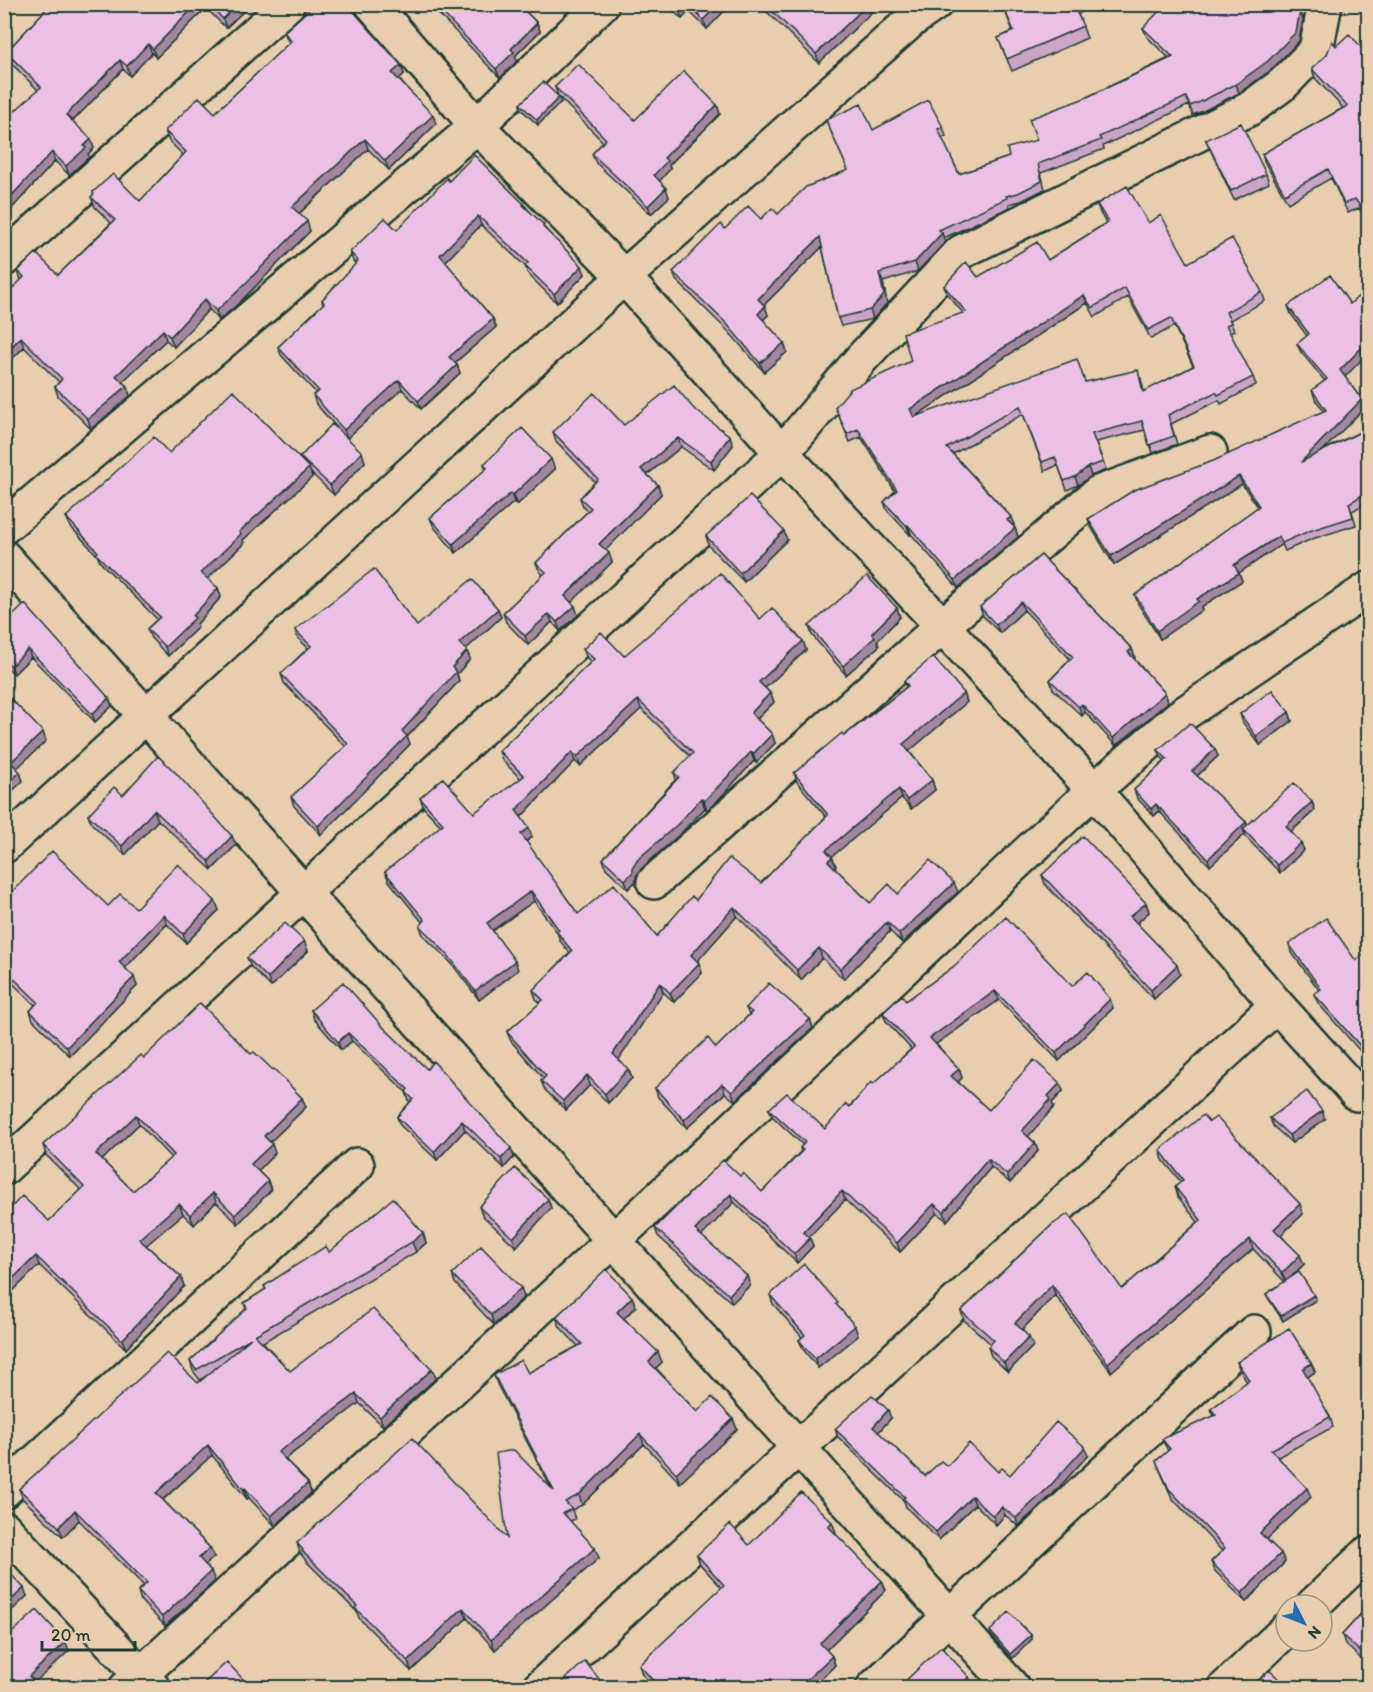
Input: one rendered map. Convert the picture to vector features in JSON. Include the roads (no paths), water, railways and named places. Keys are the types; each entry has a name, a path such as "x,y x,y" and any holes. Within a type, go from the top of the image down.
{"street":[{"path":"4,259 288,4"},
{"path":"372,4 477,126 624,277 941,627 1094,790 1277,1005 1357,1094"},
{"path":"4,527 477,126 602,4"},
{"path":"4,846 624,277 912,20 935,4"},
{"path":"4,1168 782,453 862,358 961,252 1249,109 1283,84 1316,50 1325,4"},
{"path":"654,882 941,627 1098,493 1210,452"},
{"path":"4,557 1013,1688"},
{"path":"4,1528 140,1683 1094,790 1179,717 1368,589"},
{"path":"539,1688 1277,1005"},
{"path":"4,1491 357,1165"},
{"path":"873,1688 1254,1332"},
{"path":"1326,1593 1368,1554"},
{"path":"1225,1688 1274,1641"}]}
